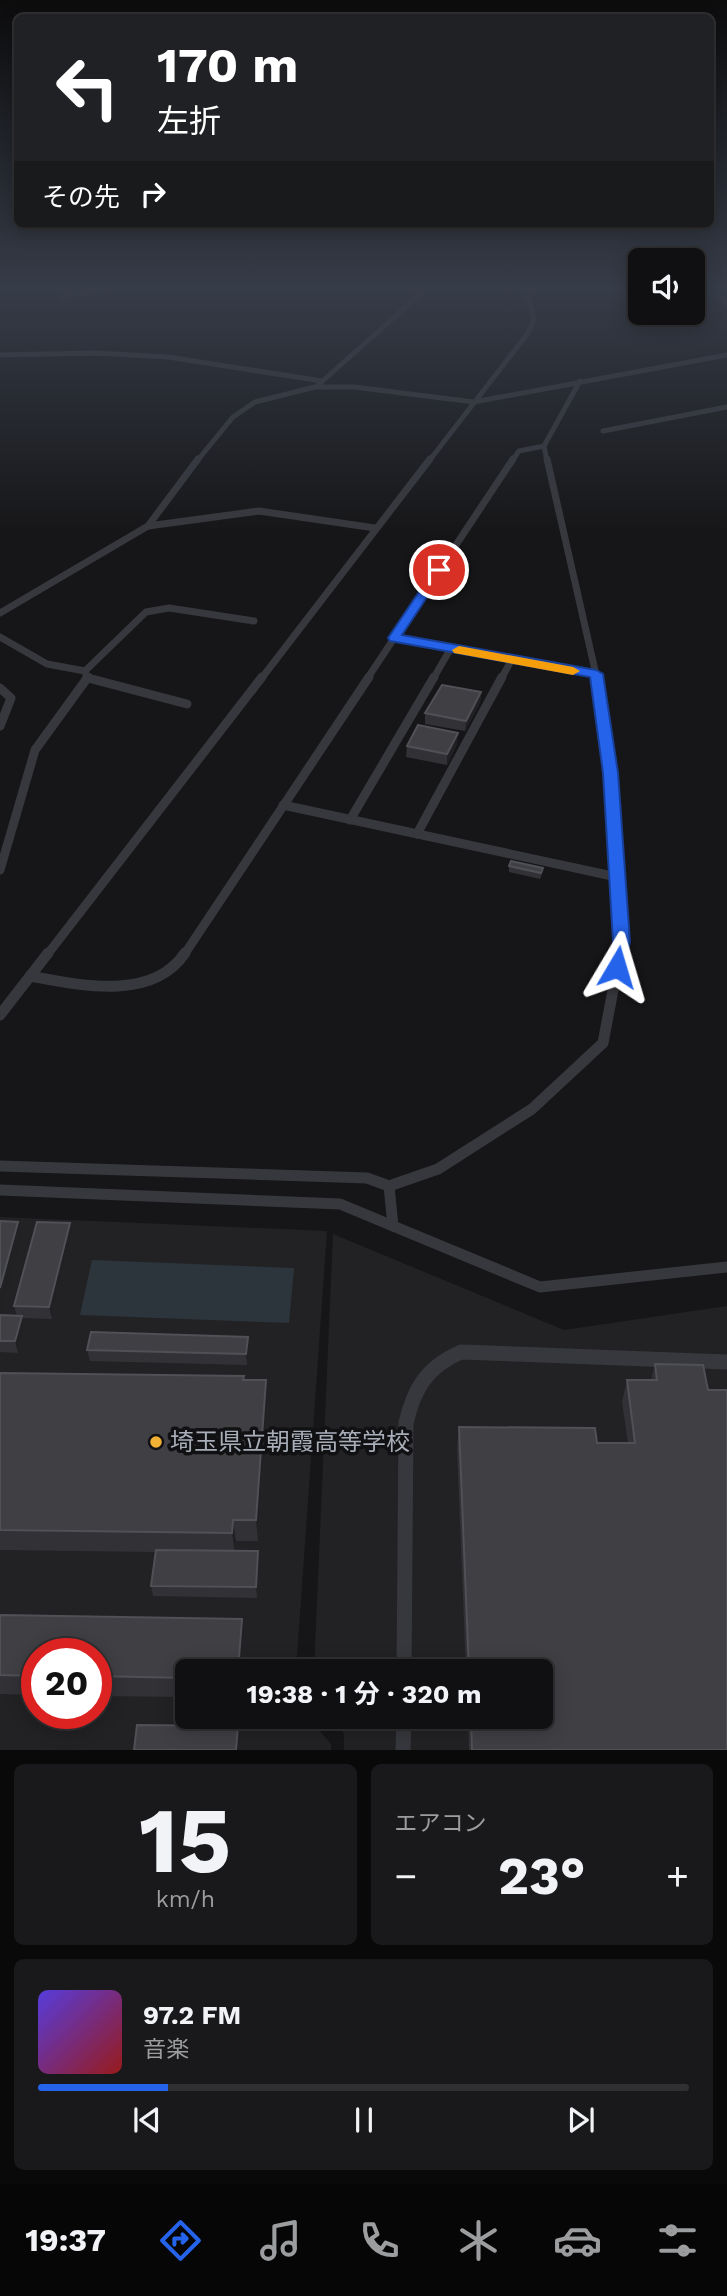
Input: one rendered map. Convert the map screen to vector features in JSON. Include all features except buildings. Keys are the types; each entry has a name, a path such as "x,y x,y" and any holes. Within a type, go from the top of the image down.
{"lane":[{"path":"253,371 322,381"},
{"path":"315,387 334,371"},
{"path":"0,1015 233,718 375,528 499,371"},
{"path":"148,526 233,416 255,402 292,390 315,387 371,388 474,402 638,371"},
{"path":"0,1166 367,1178 389,1186 438,1169 532,1109 603,1043 622,942 611,773 596,674 544,446 580,381"},
{"path":"603,431 727,407"},
{"path":"30,976 92,988 134,984 161,976 175,968 519,450 544,446"},
{"path":"0,612 148,526 259,511 375,528"},
{"path":"0,870 36,750 86,675 146,612 169,608 254,621"},
{"path":"0,637 47,664 187,704"},
{"path":"394,638 596,674"},
{"path":"350,820 450,648"},
{"path":"417,834 512,661"},
{"path":"0,688 11,698 1,720"},
{"path":"283,806 617,877"},
{"path":"389,1186 393,1226"},
{"path":"0,1190 340,1204 540,1287 727,1267"},
{"path":"404,1659 406,1423 412,1394 424,1375 442,1360 461,1352 727,1362"},
{"path":"404,1729 404,1750"}],"shaded area":[{"name":"埼玉県立朝霞高等学校","path":"0,1217 327,1231 297,1659 175,1659 175,1729 318,1729 331,1744 331,1750 0,1750"},
{"path":"333,1234 564,1330 727,1306 727,1750 344,1750 344,1734 340,1729 553,1729 553,1659 315,1659"},
{"path":"92,1260 294,1268 289,1323 80,1315"}],"slow traffic":[{"path":"459,650 573,671"}],"place":[{"name":"埼玉県立朝霞高等学校","path":"156,1442"}],"route":[{"path":"439,570 394,638 596,674 611,773 622,942 617,967"}]}
